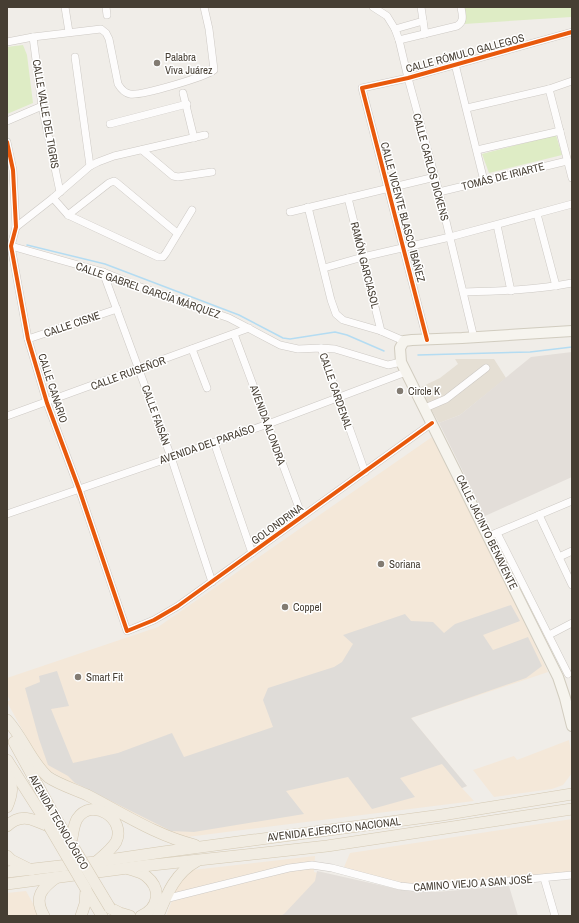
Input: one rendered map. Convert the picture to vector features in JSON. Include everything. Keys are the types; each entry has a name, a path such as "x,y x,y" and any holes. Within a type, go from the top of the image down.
{"main road":[{"path":"7,720 34,760 49,778 168,837 202,846"},
{"name":"AVENIDA TECNOLÓGICO","path":"7,727 25,763 109,913"},
{"name":"AVENIDA TECNOLÓGICO","path":"7,760 49,826 86,889 109,913"},
{"path":"7,774 11,782 12,792 7,807"},
{"name":"AVENIDA EJERCITO NACIONAL","path":"7,872 95,862 202,846 442,815 572,794"},
{"name":"AVENIDA EJERCITO NACIONAL","path":"7,884 126,868 326,846 572,809"},
{"path":"71,843 75,825 80,815 90,810 98,810 107,814 117,825 118,836 112,847 95,862"},
{"path":"7,826 22,817 35,819 49,826"},
{"path":"243,855 254,848 280,843 285,835"},
{"path":"7,856 11,860 31,870"},
{"path":"158,916 165,899 178,876 190,864 199,860"},
{"path":"126,868 146,876 154,885 156,892 153,909 141,916"},
{"path":"44,916 40,909 39,897 44,888 57,877"},
{"path":"81,916 85,904 86,889"},
{"path":"109,913 120,913 130,916"}],"street":[{"path":"65,7 69,32"},
{"path":"106,7 107,15"},
{"path":"7,42 69,32 101,29 108,35 118,84 121,90 132,94 145,92 199,78 209,74 215,68 204,7"},
{"name":"CALLE CARLOS DICKENS","path":"373,7 387,16 395,29 399,40 439,192 474,338"},
{"path":"421,7 425,34"},
{"path":"399,40 459,24 463,20 461,7"},
{"path":"395,29 423,21"},
{"name":"CALLE RÓMULO GALLEGOS","path":"362,88 408,78 572,32"},
{"name":"CALLE VALLE DEL TIGRIS","path":"34,37 42,106 60,192"},
{"path":"75,57 90,166"},
{"path":"456,64 484,180"},
{"path":"467,108 549,89 572,81"},
{"name":"CALLE VICENTE BLASCO IBAÑEZ","path":"362,88 427,340"},
{"path":"549,89 572,178"},
{"path":"183,93 187,104 194,138"},
{"path":"110,124 187,104"},
{"path":"7,121 42,106"},
{"path":"477,150 560,131"},
{"path":"16,226 53,198 90,166 105,159 206,135"},
{"name":"CALLE CANARIO","path":"7,142 13,170 16,226 11,246 28,340 46,403 79,489 127,631"},
{"path":"142,150 173,176 178,177 212,172"},
{"name":"TOMÁS DE IRIARTE","path":"439,192 567,160"},
{"path":"290,212 434,177"},
{"path":"68,215 109,183 114,181 177,233"},
{"path":"53,198 68,215 158,257 163,257 192,210"},
{"name":"RAMÓN GARCIASOL","path":"348,198 381,331"},
{"path":"324,268 363,257 497,225 572,204"},
{"path":"308,208 331,300 336,314 343,320 381,331 404,341 572,331"},
{"path":"537,214 556,286"},
{"path":"497,225 511,291"},
{"name":"CALLE GABREL GARCÍA MÁRQUEZ","path":"11,246 103,272 135,285 229,318 280,345"},
{"name":"CALLE FAISÁN","path":"103,272 170,457 212,582"},
{"path":"464,292 511,291 572,283"},
{"name":"CALLE CISNE","path":"28,340 117,309"},
{"name":"CALLE RUISEÑOR","path":"7,416 249,328"},
{"name":"AVENIDA ALONDRA","path":"234,334 302,516"},
{"path":"321,348 335,349 388,366 401,362 400,348 404,341"},
{"name":"CALLE CARDENAL","path":"280,345 298,348 321,348 364,472"},
{"path":"192,349 207,388"},
{"name":"CALLE JACINTO BENAVENTE","path":"401,362 566,674 565,698 572,726"},
{"path":"425,408 446,398 486,368"},
{"name":"AVENIDA DEL PARAÍSO","path":"7,514 268,424 406,372"},
{"name":"GOLONDRINA","path":"127,631 165,614 212,582 432,423"},
{"path":"214,442 252,553"},
{"path":"566,674 549,635 493,535 572,502"},
{"path":"539,515 572,585"},
{"path":"559,557 572,551"},
{"path":"549,635 572,623"},
{"name":"CAMINO VIEJO A SAN JOSÉ","path":"165,899 289,868 312,865 400,886 419,888 572,875"},
{"path":"544,878 555,916"}],"shaded area":[{"path":"572,352 572,477 485,516 439,423 460,415 531,357"},
{"path":"455,359 494,359 506,378 460,415 439,423 419,388 440,378 458,364"},
{"path":"432,437 466,500 548,672 411,718 467,786 462,788 474,801 187,837 175,834 74,784 50,771 39,760 7,702 10,700 7,695 7,678 158,627"},
{"path":"511,605 520,621 483,635 493,650 528,637 542,666 526,678 411,718 467,786 462,788 442,764 400,778 415,797 372,809 348,777 286,791 304,814 194,832 171,831 75,783 68,776 48,765 25,688 40,682 39,676 57,671 69,706 51,709 73,763 118,753 172,733 184,757 273,727 263,700 268,688 334,667 342,662 353,644 343,635 405,614 411,621 433,622 444,633 455,624"},
{"path":"569,740 572,757 572,773 563,785 552,789 494,797 473,770 514,756 517,760"},
{"path":"572,819 572,873 483,882 400,884 344,867 350,853"},
{"path":"315,856 314,872 402,897 516,916 166,916 178,885 193,870"},
{"path":"317,871 406,891 436,892 509,886 518,916 280,916 284,914 315,881"},
{"path":"26,891 40,916 7,916 7,893"}],"green space":[{"path":"463,7 572,7 571,17 464,24"},
{"path":"23,45 27,55 33,103 7,114 7,47"},
{"path":"556,135 562,155 489,173 482,154"}],"waterway":[{"path":"27,245 105,264 239,315 283,338 290,339 335,332 347,335 384,351"},
{"path":"418,355 530,352 572,347"}],"cycle path":[{"path":"427,340 362,88 408,78 572,32"},
{"path":"7,142 13,170 16,227 11,246 28,339 47,403 79,489 127,631 154,620 178,606 432,423"}],"place":[{"name":"Palabra Viva Juárez","path":"157,63"},
{"name":"Circle K","path":"400,391"},
{"name":"Soriana","path":"381,564"},
{"name":"Coppel","path":"285,607"},
{"name":"Smart Fit","path":"78,677"}]}
